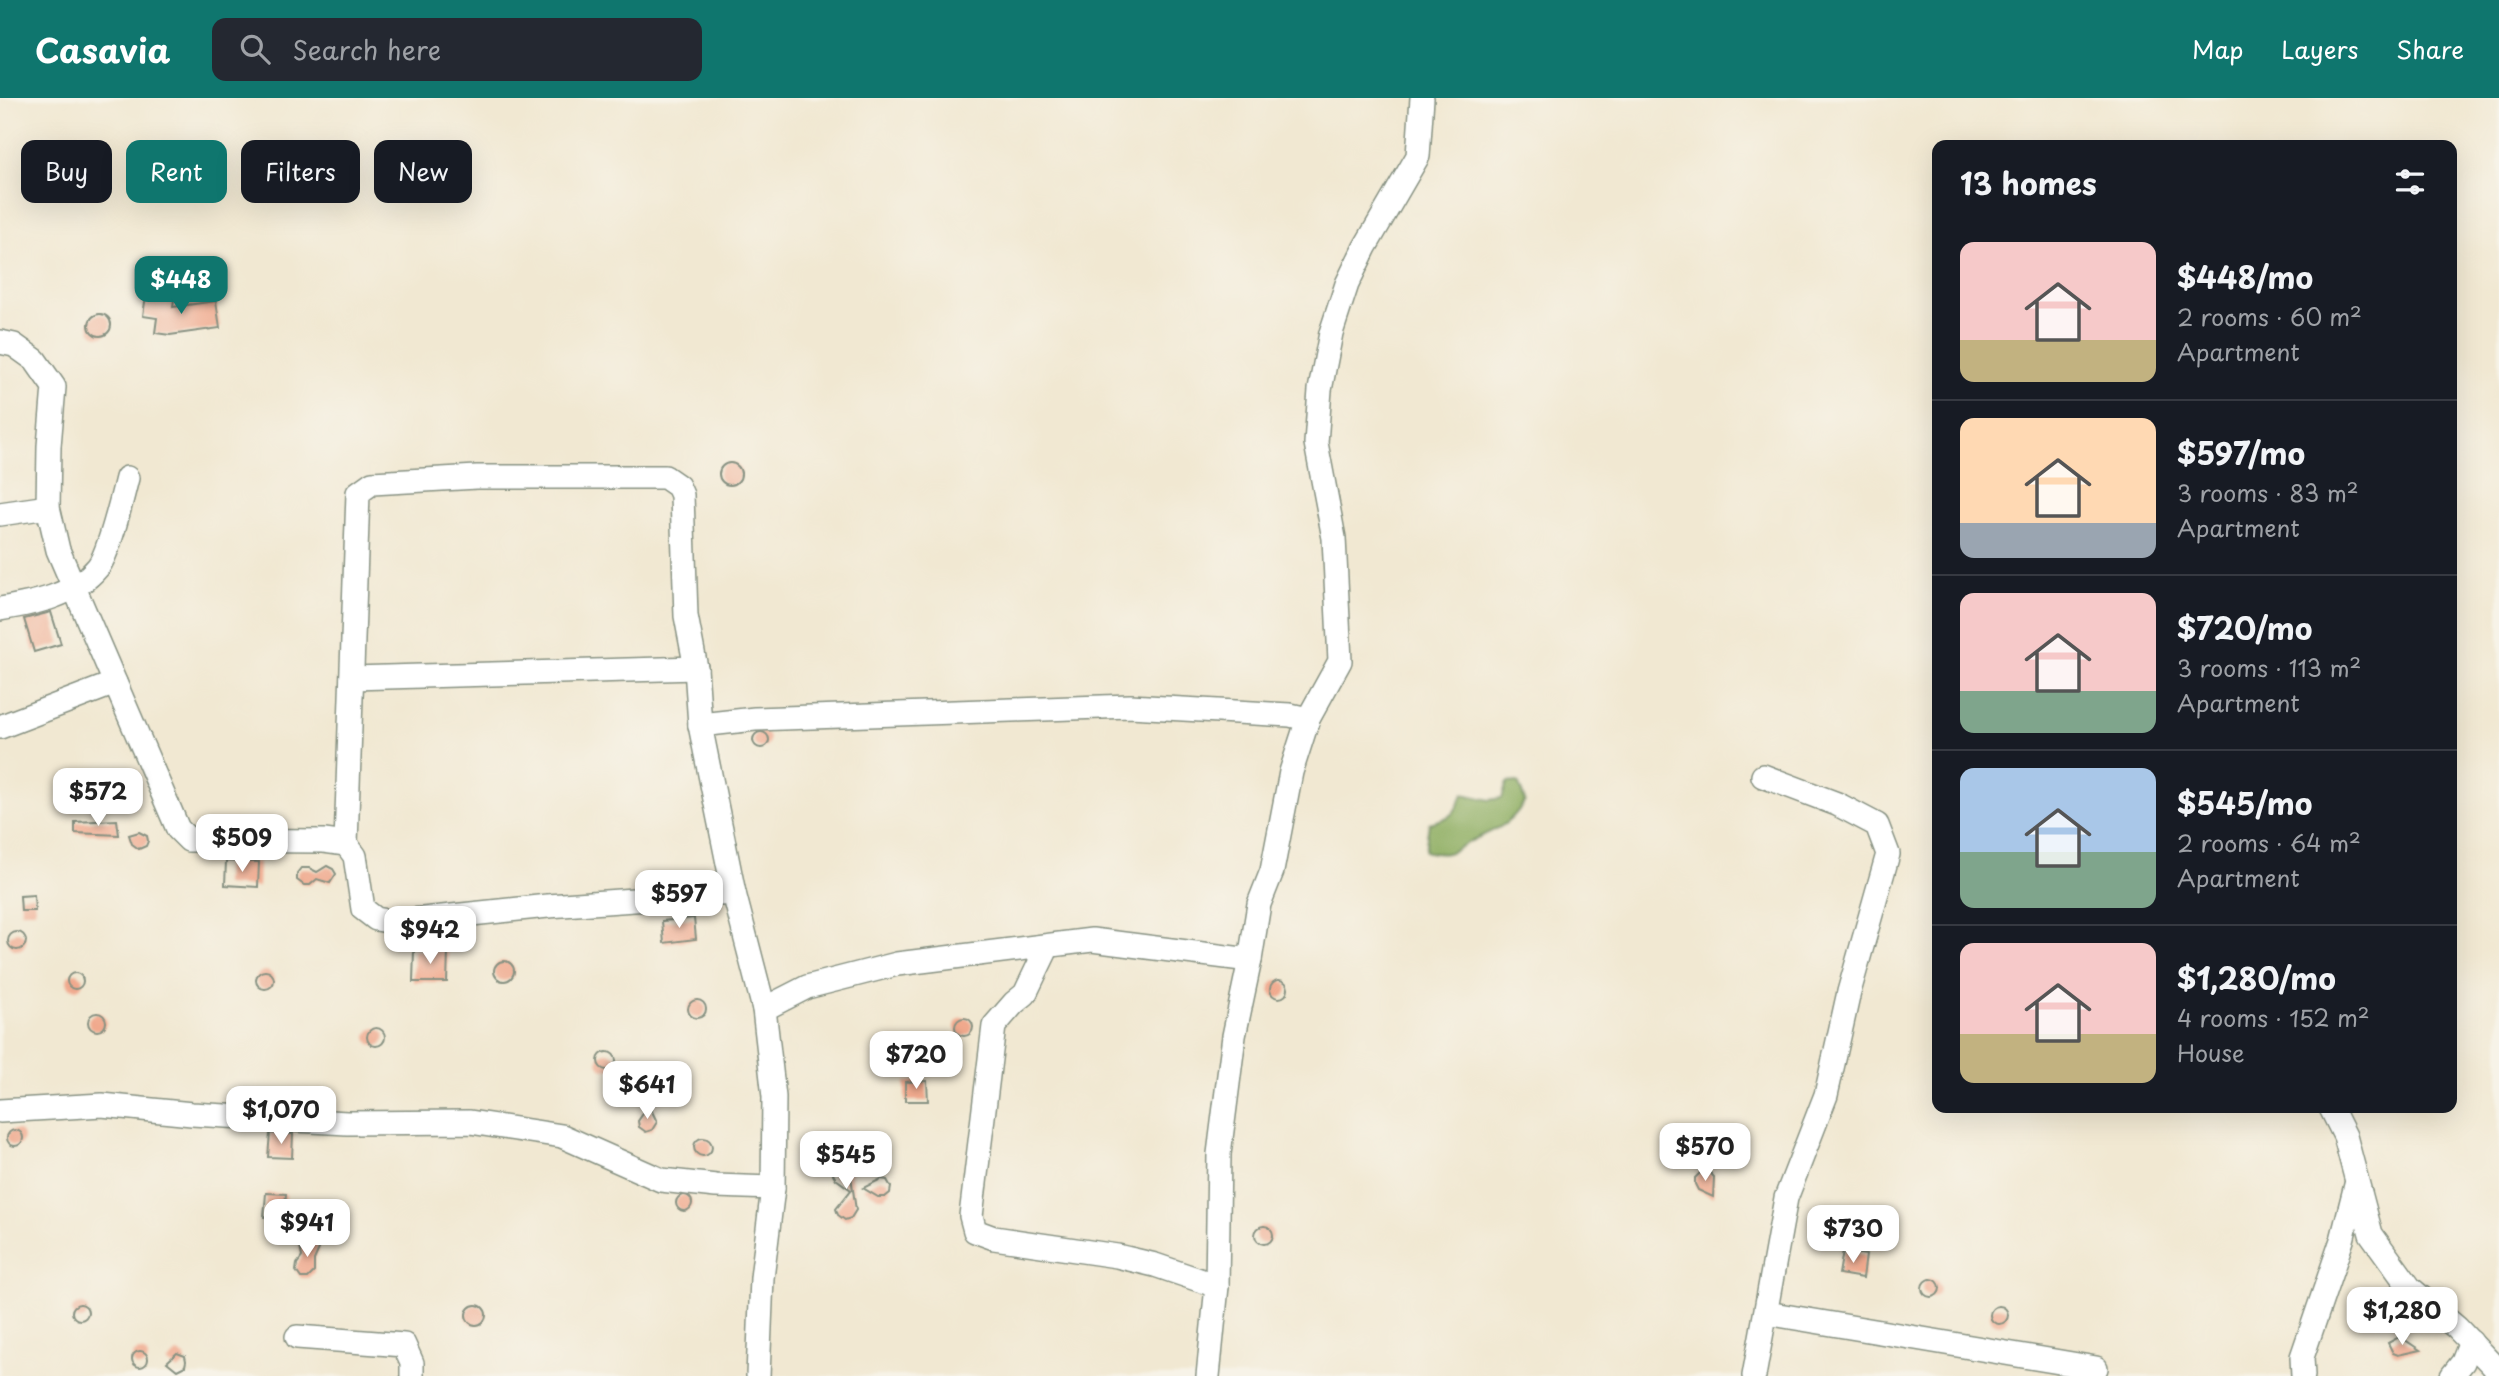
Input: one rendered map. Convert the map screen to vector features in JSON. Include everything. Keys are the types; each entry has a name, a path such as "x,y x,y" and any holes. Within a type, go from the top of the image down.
{"street":[{"path":"1208,1376 1217,1286 1219,1154 1234,1036 1259,904 1272,871 1291,772 1307,719 1340,661 1334,538 1316,443 1320,390 1331,333 1347,284 1365,247 1418,156 1422,98"},
{"path":"0,341 13,345 35,360 54,387 48,507 58,550 178,829 189,841 324,841 346,844"},
{"path":"734,893 548,906 394,922 376,919 363,909 355,856 346,844 358,493 372,483 477,477 665,477 678,486 682,495 686,616 696,668 699,725 734,893 764,1009 774,1097 773,1188 762,1278 758,1376"},
{"path":"0,610 37,603 74,589 99,565 127,478"},
{"path":"0,514 48,507"},
{"path":"352,678 696,668"},
{"path":"0,727 114,683"},
{"path":"699,725 755,719 1130,706 1290,715 1307,719"},
{"path":"1754,1376 1786,1198 1826,1095 1849,992 1888,854 1877,825 1837,804 1763,776"},
{"path":"764,1009 807,987 897,964 1092,940 1250,960"},
{"path":"1048,946 1026,994 1014,1003 994,1026 971,1216 975,1231 994,1238 1117,1256 1217,1286"},
{"path":"0,1111 102,1105 192,1114 347,1123 470,1122 562,1136 661,1180 773,1188"},
{"path":"2334,1113 2345,1136 2371,1234 2410,1288 2458,1328 2499,1372"},
{"path":"2303,1376 2302,1357 2342,1240 2357,1183"},
{"path":"1766,1313 2096,1368"},
{"path":"297,1337 404,1345 412,1363 412,1376"},
{"path":"2452,1376 2463,1362 2470,1342"}],"green space":[{"path":"1518,782 1525,801 1505,824 1448,853 1425,851 1429,823 1451,814 1463,794 1490,800 1502,798 1507,783"}],"building":[{"path":"146,295 174,299 173,307 216,301 220,328 170,335 155,333 157,318 143,316"},
{"path":"100,314 110,321 111,325 104,335 100,336 90,329 89,325 96,315"},
{"path":"730,463 740,470 741,474 734,484 730,485 720,478 719,474 726,464"},
{"path":"51,612 61,644 34,652 24,619"},
{"path":"758,732 764,732 769,740 767,746 758,748 753,743 753,737"},
{"path":"117,820 119,835 75,833 75,822"},
{"path":"139,832 147,836 148,841 146,846 139,849 132,844 129,835"},
{"path":"226,861 259,862 258,887 225,885"},
{"path":"327,866 336,874 330,883 317,879 310,885 304,885 297,880 297,873 301,868 317,872"},
{"path":"34,895 35,911 21,911 20,896"},
{"path":"694,918 696,939 664,943 662,921"},
{"path":"13,932 21,932 26,941 24,948 13,950 8,945 8,937"},
{"path":"414,950 448,951 447,982 413,982"},
{"path":"504,961 511,964 514,971 511,978 504,981 497,978 494,971 497,964"},
{"path":"265,971 273,976 274,980 269,988 265,989 257,984 256,980 261,972"},
{"path":"72,973 78,973 83,981 81,987 72,989 67,984 67,978"},
{"path":"1275,980 1283,980 1288,989 1286,996 1275,998 1270,993 1270,985"},
{"path":"693,1000 701,1000 706,1009 704,1016 693,1018 688,1013 688,1005"},
{"path":"97,1013 105,1018 106,1022 101,1030 97,1031 89,1026 88,1022 93,1014"},
{"path":"964,1018 970,1021 973,1027 970,1033 964,1036 958,1033 955,1027 958,1021"},
{"path":"376,1028 382,1031 385,1037 382,1043 376,1046 370,1043 367,1037 370,1031"},
{"path":"603,1052 611,1052 616,1061 614,1068 603,1070 598,1065 598,1057"},
{"path":"927,1081 928,1101 905,1101 905,1082"},
{"path":"649,1105 657,1122 652,1130 646,1132 639,1127 638,1121"},
{"path":"15,1130 23,1138 15,1146 7,1138"},
{"path":"270,1133 293,1134 292,1158 268,1157"},
{"path":"703,1138 709,1141 712,1147 709,1153 703,1156 697,1153 694,1147 697,1141"},
{"path":"842,1163 849,1163 856,1210 851,1218 845,1220 838,1215 836,1209 851,1190 833,1174 834,1168"},
{"path":"1702,1171 1709,1172 1714,1177 1713,1197 1698,1190 1695,1184 1695,1178"},
{"path":"881,1179 887,1180 891,1187 890,1193 885,1197 878,1197 863,1188"},
{"path":"266,1193 286,1194 284,1218 264,1217"},
{"path":"684,1195 692,1203 684,1211 676,1203"},
{"path":"1260,1226 1268,1226 1273,1235 1271,1242 1260,1244 1255,1239 1255,1231"},
{"path":"312,1239 319,1249 314,1260 314,1272 308,1278 301,1278 296,1271 302,1257 300,1247 304,1240"},
{"path":"1843,1251 1866,1255 1863,1278 1839,1274"},
{"path":"1931,1279 1938,1281 1938,1295 1931,1297 1924,1295 1922,1288 1924,1281"},
{"path":"77,1304 83,1304 88,1312 86,1318 77,1320 72,1315 72,1309"},
{"path":"476,1305 483,1308 486,1315 483,1322 476,1325 469,1322 466,1315 469,1308"},
{"path":"1999,1306 2005,1309 2008,1315 2005,1321 1999,1324 1993,1321 1990,1315 1993,1309"},
{"path":"2399,1337 2420,1350 2398,1355 2393,1353 2388,1343"},
{"path":"137,1351 143,1351 148,1359 146,1365 137,1367 132,1362 132,1356"},
{"path":"177,1353 185,1356 186,1361 185,1366 177,1370 167,1362"}]}
